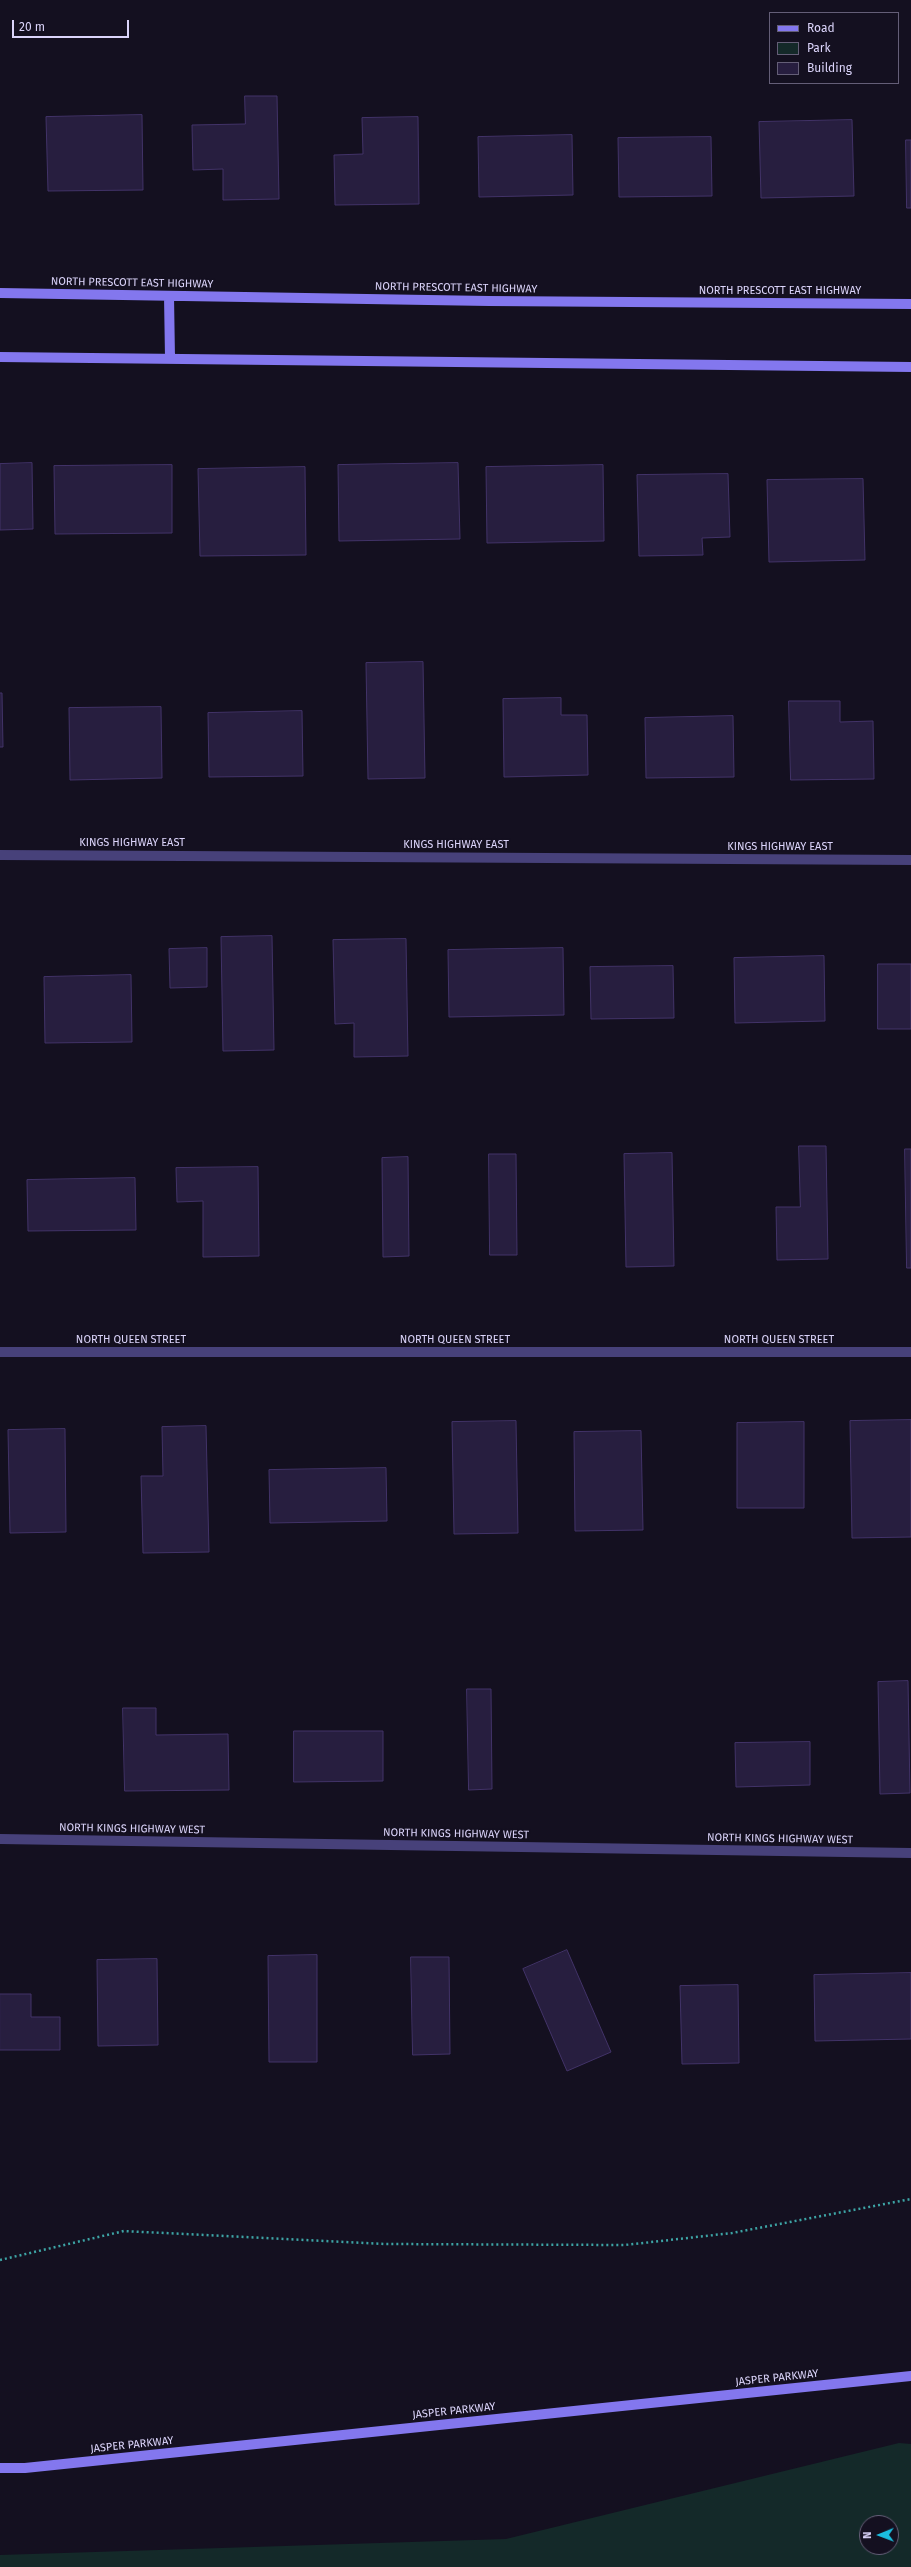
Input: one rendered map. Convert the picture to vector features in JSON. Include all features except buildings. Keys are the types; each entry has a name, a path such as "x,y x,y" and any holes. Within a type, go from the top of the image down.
{"street":[{"name":"NORTH PRESCOTT EAST HIGHWAY","path":"0,293 911,304"},
{"path":"169,296 170,358"},
{"path":"0,357 911,367"},
{"name":"KINGS HIGHWAY EAST","path":"0,855 911,860"},
{"name":"NORTH QUEEN STREET","path":"0,1352 911,1352"},
{"name":"NORTH KINGS HIGHWAY WEST","path":"0,1839 911,1852"},
{"name":"JASPER PARKWAY","path":"0,2468 25,2468 911,2376"}],"path":[{"path":"0,2260 124,2231 385,2244 625,2245 732,2233 911,2199"}],"green space":[{"path":"899,2443 911,2444 911,2567 0,2567 0,2555 506,2539"}]}
